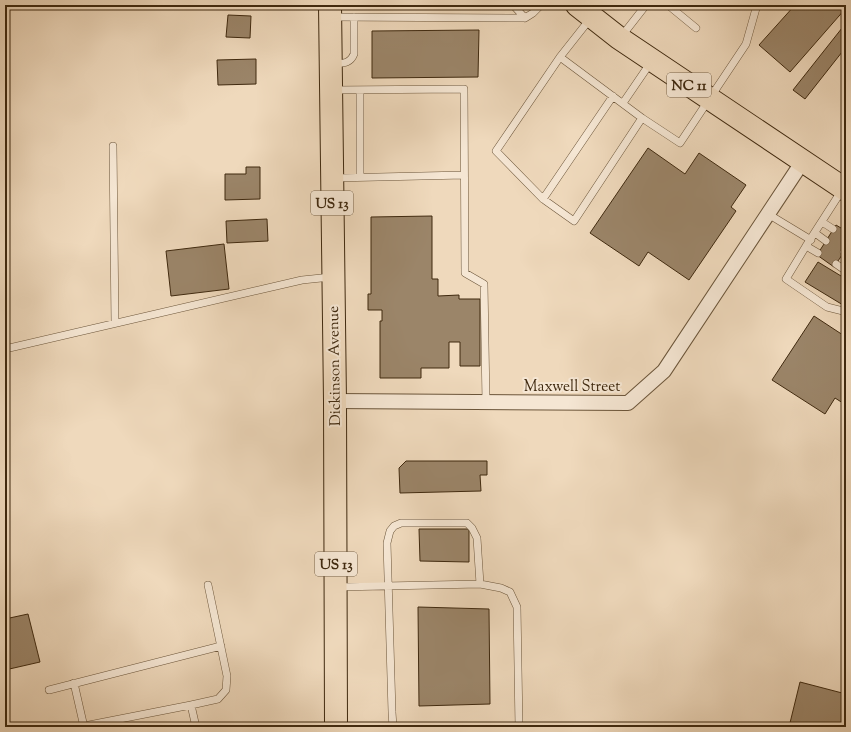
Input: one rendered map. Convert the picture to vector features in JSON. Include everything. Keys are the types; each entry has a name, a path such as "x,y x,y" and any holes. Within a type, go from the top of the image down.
{"main road":[{"name":"Dickinson Avenue","path":"330,11 335,401 336,727"},
{"name":"NC 11","path":"584,11 652,60 845,189"}],"street":[{"name":"Maxwell Street","path":"335,401 628,403 664,371 803,161"}],"lane":[{"path":"513,5 525,18"},
{"path":"330,11 354,17 525,18 541,5"},
{"path":"620,38 646,5"},
{"path":"668,5 696,28"},
{"path":"560,57 642,118 680,143 746,44 757,5"},
{"path":"584,11 560,57 496,151 543,199 574,221 642,118"},
{"path":"330,64 344,63 352,59 354,54 354,17"},
{"path":"623,104 652,60"},
{"path":"331,90 464,89 465,273 484,284 486,402"},
{"path":"360,90 360,176"},
{"path":"543,199 613,96"},
{"path":"113,146 116,323"},
{"path":"332,178 464,174"},
{"path":"845,189 806,246 786,279 827,307 843,311 846,305"},
{"path":"768,214 826,241"},
{"path":"822,222 833,229"},
{"path":"806,246 818,253"},
{"path":"836,264 846,271"},
{"path":"5,349 302,280 333,277"},
{"path":"393,727 388,585 388,543 390,530 394,526 401,523 467,523 472,528 477,538 480,584"},
{"path":"336,587 480,584 501,588 510,592 517,607 518,727"},
{"path":"74,684 84,726 218,699 226,690 227,676 208,585"},
{"path":"49,690 221,646"},
{"path":"191,705 196,727"}],"building":[{"path":"795,5 846,5 846,8 790,72 759,45"},
{"path":"228,15 251,16 250,38 226,37"},
{"path":"846,23 846,47 805,99 793,90"},
{"path":"479,30 478,77 372,78 372,31"},
{"path":"256,59 256,84 218,85 217,60"},
{"path":"648,148 685,174 699,153 746,185 731,207 736,211 689,280 648,252 639,266 590,233"},
{"path":"246,167 260,167 260,199 225,200 225,174 246,174"},
{"path":"432,216 432,279 438,279 438,296 459,295 459,299 480,299 480,366 460,366 460,342 449,342 449,368 421,368 421,378 380,378 380,321 382,321 382,310 368,310 368,294 371,294 371,217"},
{"path":"267,219 268,241 227,243 226,221"},
{"path":"836,225 846,231 846,249 834,267 817,255"},
{"path":"224,244 229,289 171,296 166,251"},
{"path":"818,262 846,279 846,299 843,305 805,282"},
{"path":"814,316 846,337 846,405 835,398 825,414 772,380"},
{"path":"406,461 487,461 487,475 480,475 481,491 400,493 399,468"},
{"path":"419,529 469,529 469,562 420,561"},
{"path":"418,607 489,609 490,704 419,706"},
{"path":"28,614 40,662 5,670 5,619"},
{"path":"800,682 846,694 846,727 789,727"}]}
